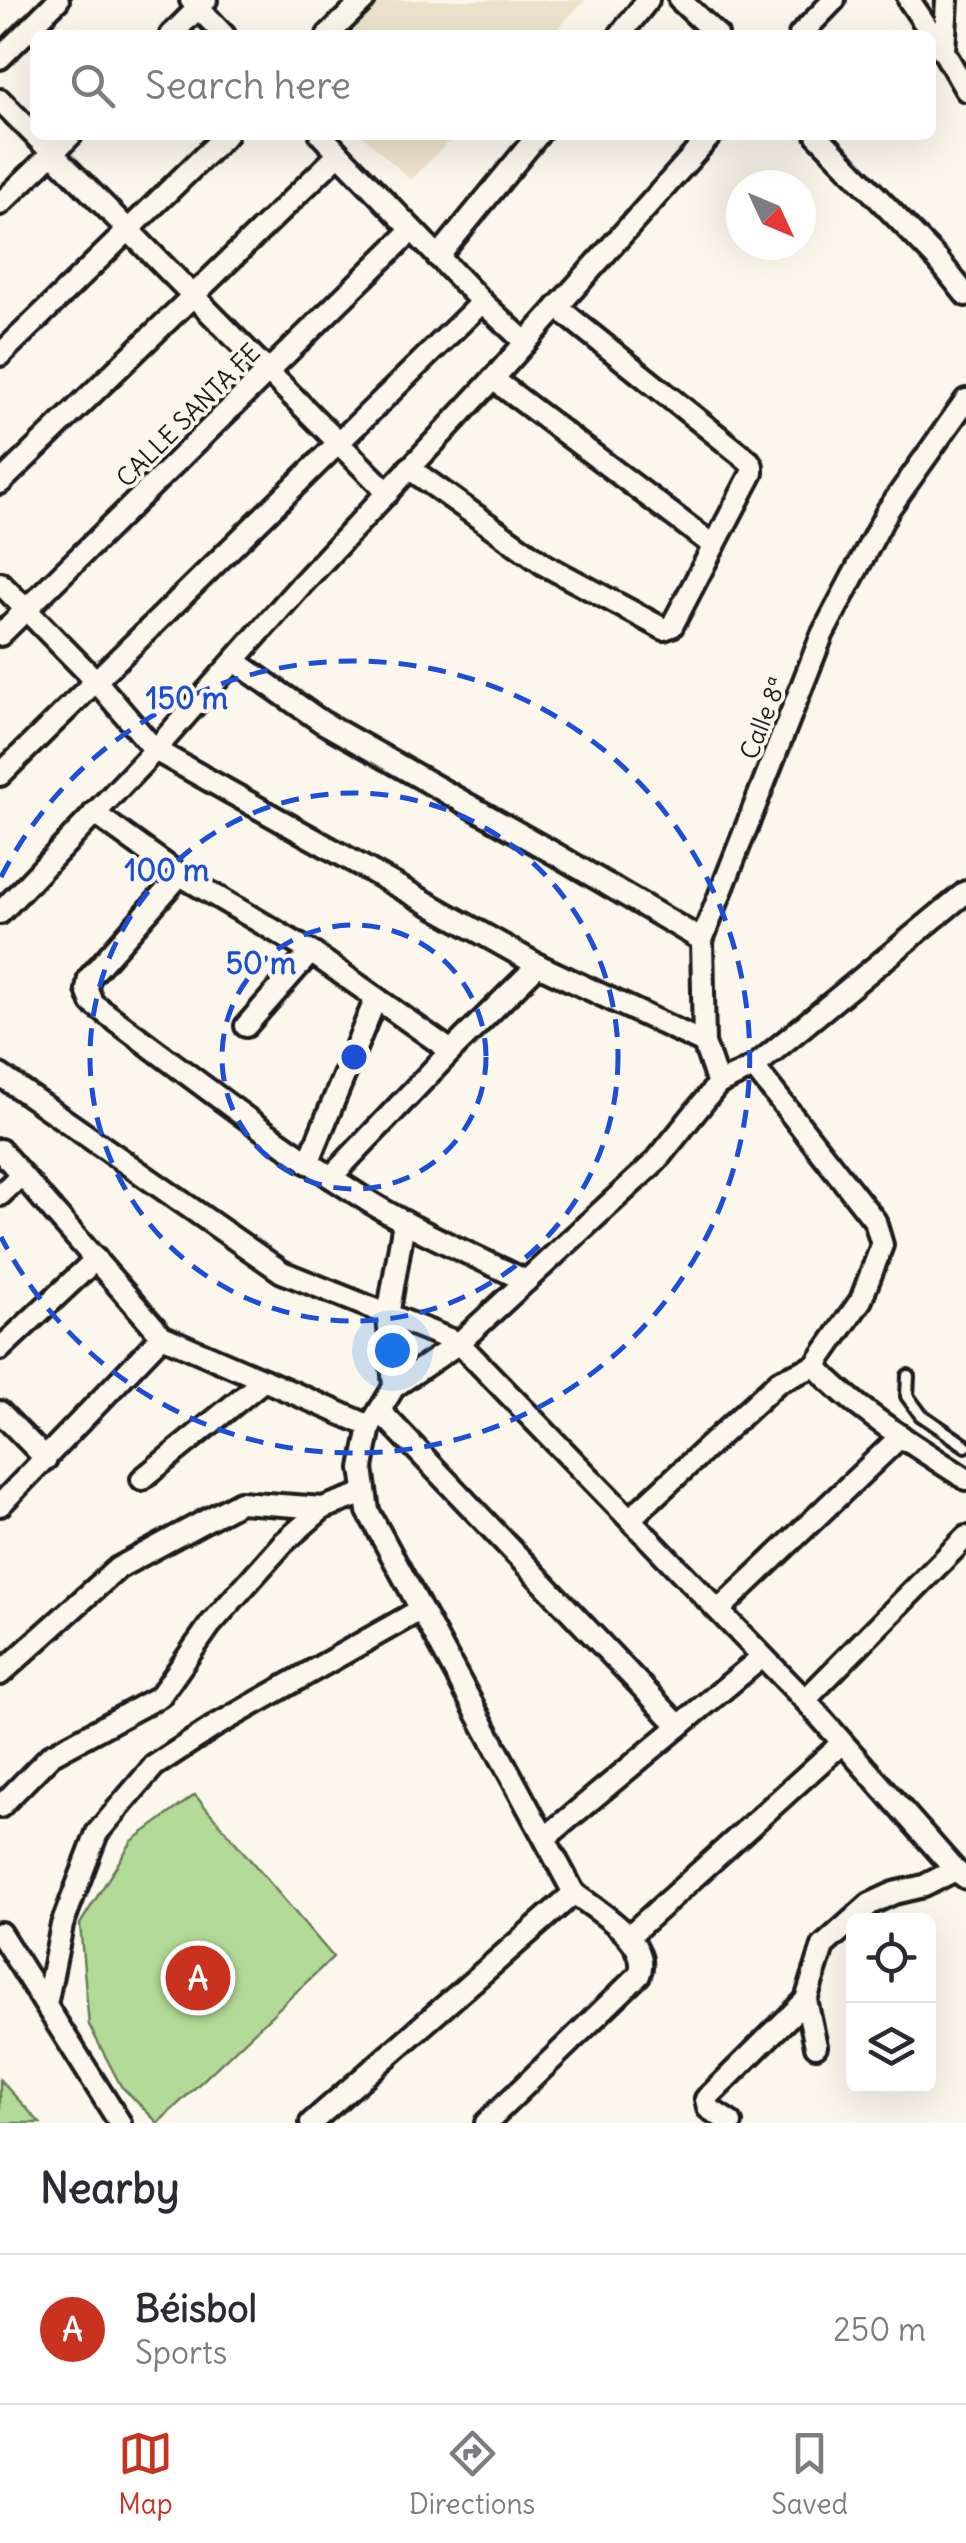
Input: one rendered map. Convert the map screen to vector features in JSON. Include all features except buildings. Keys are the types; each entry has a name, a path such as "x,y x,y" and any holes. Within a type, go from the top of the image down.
{"street":[{"path":"0,58 58,0"},
{"path":"333,30 364,0"},
{"path":"624,30 648,0"},
{"path":"680,0 713,30"},
{"path":"805,30 834,0"},
{"path":"909,0 932,30"},
{"path":"947,0 955,61 966,90"},
{"path":"175,30 198,3 220,30"},
{"path":"936,36 955,61"},
{"path":"0,100 30,131"},
{"path":"39,140 388,493"},
{"path":"0,204 66,140"},
{"path":"0,355 221,140"},
{"path":"325,140 525,342"},
{"path":"438,258 534,140"},
{"path":"0,913 156,750 302,584 707,140"},
{"path":"823,140 938,260 966,295"},
{"path":"0,483 339,154"},
{"name":"CALLE SANTA FE","path":"0,635 412,230"},
{"path":"0,776 482,302"},
{"path":"410,468 545,566 664,629 672,626 752,473 752,466 556,307"},
{"path":"493,379 714,546"},
{"name":"Calle 8ª","path":"718,1084 704,1043 702,940 822,634 888,510 966,400"},
{"path":"0,583 96,681 156,750 538,965 704,1043"},
{"path":"235,661 322,722 702,940"},
{"path":"94,813 180,875 311,952 451,1051"},
{"path":"180,875 90,978 87,990 92,1002 308,1163 404,1222 526,1281"},
{"path":"486,2123 639,1975 643,1965 641,1953 629,1936 574,1893 368,1511 362,1468 375,1418 394,1387 459,1342 656,1161 718,1084 754,1067 966,892"},
{"path":"246,1026 311,952"},
{"path":"330,1177 538,965"},
{"path":"308,1163 376,998"},
{"path":"631,1518 780,1382 815,1366 860,1300 882,1245 875,1220 754,1067"},
{"path":"0,1075 282,1272 459,1342 805,1700 960,1874 870,1904 823,1946 806,2000 706,2099 708,2108 731,2123"},
{"path":"0,1150 162,1336 264,1380 375,1418 679,1726"},
{"path":"0,1196 21,1175"},
{"path":"394,1387 388,1316 404,1222"},
{"path":"0,1348 96,1259"},
{"path":"0,1505 162,1336"},
{"path":"815,1366 854,1402 966,1479"},
{"path":"142,1479 264,1380"},
{"path":"0,1412 46,1459"},
{"path":"719,1610 901,1436"},
{"path":"0,1808 51,1756 160,1696 222,1611 283,1543 323,1508 365,1492"},
{"path":"0,1674 118,1568 240,1502 323,1508"},
{"path":"805,1700 966,1537"},
{"path":"46,2005 62,1926 97,1833 154,1766 215,1726 420,1610"},
{"path":"545,1838 762,1657"},
{"path":"629,1936 842,1744"},
{"path":"311,2123 574,1893"},
{"path":"0,1933 120,2123"},
{"path":"806,2000 816,2046"}],"lane":[{"path":"908,1376 907,1396 920,1414 966,1446"}],"shaded area":[{"path":"380,0 585,0 556,30 348,30"},
{"path":"367,140 450,140 411,180"}],"green space":[{"path":"195,1795 333,1957 158,2123 121,2086 89,2025 80,1924 132,1841"},
{"path":"0,2080 40,2123 0,2123"}],"place":[{"name":"Béisbol","path":"198,1978"}]}
